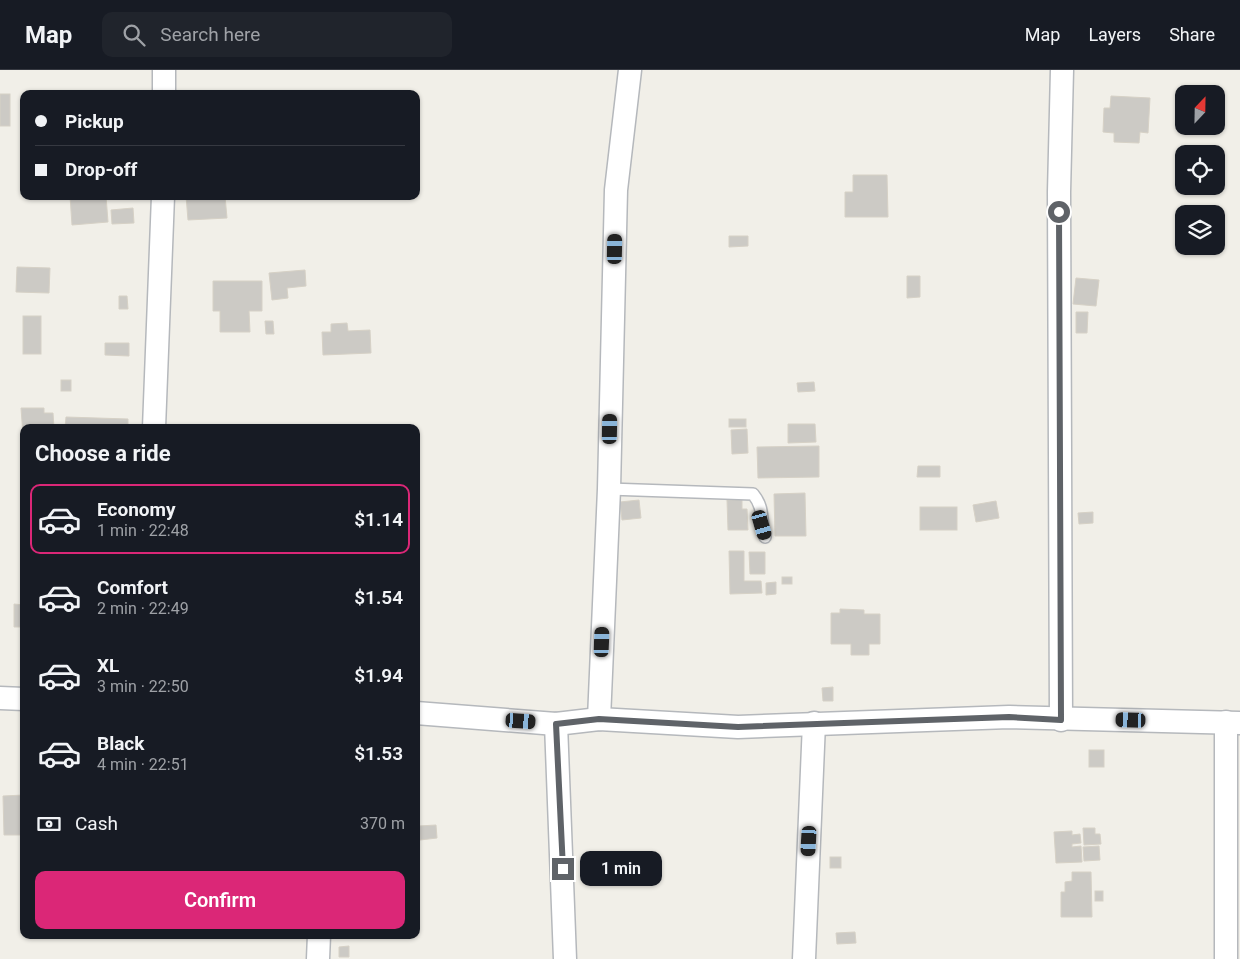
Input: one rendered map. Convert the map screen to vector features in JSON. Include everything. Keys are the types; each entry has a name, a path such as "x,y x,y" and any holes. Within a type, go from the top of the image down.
{"street":[{"path":"164,70 164,90"},
{"path":"599,719 609,489 616,190 630,70"},
{"path":"1061,720 1059,192 1062,70"},
{"path":"154,424 163,200"},
{"path":"0,698 20,699"},
{"path":"420,714 556,724 599,719 738,727 1009,717 1061,720 1233,722 1226,959"},
{"path":"804,959 814,723"},
{"path":"556,724 566,959"},
{"path":"318,959 319,939"}],"lane":[{"path":"609,489 753,494 761,504 762,525 766,537"}],"building":[{"path":"0,94 10,94 10,126 0,126"},
{"path":"1111,96 1150,98 1148,133 1140,132 1139,143 1114,142 1114,133 1103,132 1104,108 1110,108"},
{"path":"853,175 887,175 888,217 845,217 845,192 853,192"},
{"path":"70,200 106,200 108,222 72,225"},
{"path":"186,200 225,200 227,218 188,220"},
{"path":"133,208 134,223 112,224 111,210"},
{"path":"729,236 748,236 748,246 729,247"},
{"path":"17,267 50,268 49,293 16,292"},
{"path":"305,270 306,286 287,288 288,298 272,300 269,273"},
{"path":"907,276 920,276 920,297 907,298"},
{"path":"1076,278 1099,280 1096,306 1073,304"},
{"path":"213,281 262,281 262,311 249,311 250,332 220,332 220,311 213,311"},
{"path":"119,296 127,296 128,309 119,309"},
{"path":"1076,312 1088,312 1087,333 1076,333"},
{"path":"23,316 41,316 41,354 23,354"},
{"path":"265,321 273,321 274,334 266,334"},
{"path":"347,323 348,331 370,330 371,353 323,355 322,332 331,332 331,324"},
{"path":"105,343 129,343 129,356 105,355"},
{"path":"61,380 71,380 71,391 61,391"},
{"path":"814,382 815,391 798,392 797,383"},
{"path":"21,408 44,408 44,413 53,413 54,424 22,424"},
{"path":"66,417 128,419 128,424 65,424"},
{"path":"729,419 746,419 746,427 729,427"},
{"path":"788,424 815,424 816,442 788,443"},
{"path":"747,429 748,453 732,454 731,430"},
{"path":"819,446 819,477 758,478 757,447"},
{"path":"918,466 940,466 940,477 917,477"},
{"path":"805,493 806,536 775,536 774,494"},
{"path":"639,500 641,518 622,520 620,502"},
{"path":"727,500 742,500 742,509 747,509 748,530 728,530"},
{"path":"996,501 999,518 976,522 973,505"},
{"path":"920,507 957,507 957,530 920,530"},
{"path":"1093,512 1093,523 1079,524 1078,513"},
{"path":"729,551 744,551 744,581 761,581 762,593 730,594"},
{"path":"749,552 765,552 765,574 750,574"},
{"path":"782,577 792,577 792,584 782,584"},
{"path":"776,582 776,594 766,595 766,583"},
{"path":"14,604 20,605 20,627 14,627"},
{"path":"840,609 864,610 864,614 880,614 880,644 869,644 869,655 851,655 851,644 831,644 831,613 840,613"},
{"path":"833,687 833,701 823,701 822,688"},
{"path":"1089,750 1104,750 1104,767 1089,767"},
{"path":"20,795 20,835 4,835 3,796"},
{"path":"436,825 437,838 420,840 420,826"},
{"path":"1083,828 1095,828 1095,834 1100,834 1101,844 1084,845"},
{"path":"1072,831 1072,835 1080,834 1081,843 1072,844 1072,847 1081,846 1082,862 1056,863 1054,832"},
{"path":"1099,846 1100,860 1084,861 1083,847"},
{"path":"830,857 841,857 841,868 830,868"},
{"path":"1072,872 1091,872 1092,917 1061,917 1061,892 1065,892 1065,882 1072,881"},
{"path":"1095,891 1103,891 1103,901 1095,901"},
{"path":"855,932 856,943 837,944 836,933"},
{"path":"349,946 349,957 339,957 339,947"}],"route":[{"path":"563,869 556,724 599,719 738,727 1009,717 1061,720 1059,212"}]}
